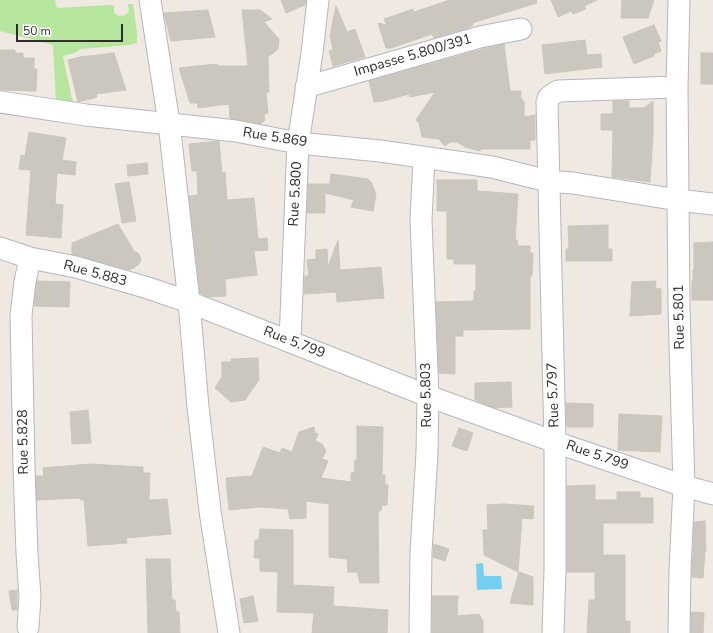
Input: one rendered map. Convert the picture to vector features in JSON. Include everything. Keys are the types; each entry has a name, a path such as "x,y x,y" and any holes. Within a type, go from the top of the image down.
{"street":[{"path":"150,0 169,123 210,511 229,633"},
{"name":"Rue 5.800","path":"290,341 298,143 318,0"},
{"name":"Rue 5.801","path":"679,0 677,87 679,306 684,486 679,633"},
{"name":"Impasse 5.800/391","path":"306,87 480,36 522,29"},
{"name":"Rue 5.797","path":"553,633 555,570 555,442 547,102 553,93 558,91 677,87"},
{"name":"Rue 5.869","path":"0,102 86,115 236,131 298,143 380,151 492,167 548,181"},
{"name":"Rue 5.803","path":"420,633 421,552 427,453 428,396 421,220 424,158"},
{"path":"548,181 573,183 678,200 713,204"},
{"name":"Rue 5.883","path":"0,248 30,258 76,267 148,288 189,302"},
{"name":"Rue 5.828","path":"28,627 30,597 24,467 21,316 25,282 30,258"},
{"name":"Rue 5.799","path":"189,302 428,396 555,442 684,486 713,494"}],"green space":[{"path":"0,0 55,0 57,8 110,5 114,6 114,13 119,16 125,15 129,12 128,4 133,4 137,43 80,49 77,52 63,56 72,99 77,108 56,101 53,45 0,31"}],"water":[{"path":"483,563 484,576 501,576 502,589 477,590 476,564"}],"building":[{"path":"281,0 306,0 305,5 286,13"},
{"path":"450,0 536,0 537,3 472,23 473,25 468,28 434,38 432,34 391,48 386,48 378,23 387,25 384,19 413,9 414,12"},
{"path":"551,0 597,0 584,6 586,9 573,14 571,11 558,17"},
{"path":"622,0 654,0 648,18 621,18"},
{"path":"336,6 347,32 355,29 365,57 333,66 329,51 333,50 330,35"},
{"path":"208,10 215,37 171,41 164,13"},
{"path":"242,10 260,10 272,19 264,22 279,39 278,49 268,57 269,92 266,92 268,113 264,114 265,120 261,124 230,118 229,104 198,108 197,103 190,103 179,68 217,64 218,66 248,66"},
{"path":"654,25 661,41 658,42 661,51 653,54 654,56 634,64 623,37"},
{"path":"585,40 587,55 601,54 602,67 545,74 542,45"},
{"path":"504,44 510,91 521,91 521,98 524,102 524,117 535,115 535,140 530,140 530,149 481,149 480,151 465,147 457,142 450,142 445,146 439,139 422,137 419,123 416,120 435,92 410,97 409,94 384,101 374,102 369,81"},
{"path":"0,50 15,50 15,53 23,53 23,58 34,58 34,69 37,69 36,91 0,90"},
{"path":"114,53 126,90 96,94 97,97 78,102 68,60"},
{"path":"701,53 713,53 713,84 701,84"},
{"path":"613,101 629,101 629,108 644,108 653,101 653,135 650,182 612,177 613,130 601,130 601,114 613,114"},
{"path":"29,132 66,138 62,160 76,162 75,175 57,173 55,204 63,205 61,238 26,235 31,170 19,169 21,155 25,156"},
{"path":"219,141 222,173 225,172 227,200 254,198 258,239 267,238 268,250 254,251 257,275 225,279 226,296 209,297 200,293 189,196 198,195 197,171 192,171 189,144"},
{"path":"147,163 148,174 128,176 127,165"},
{"path":"331,174 368,179 371,182 376,194 373,211 351,207 354,200 325,193 325,213 307,213 308,184 330,184"},
{"path":"437,180 477,180 477,191 518,194 515,240 517,240 518,246 530,246 530,253 533,253 532,276 530,276 530,329 463,330 463,336 455,336 455,374 439,373 436,302 474,301 474,291 476,291 476,264 454,264 454,259 447,259 447,211 437,211"},
{"path":"129,182 136,221 122,223 115,184"},
{"path":"118,224 134,251 139,254 141,260 134,268 129,270 72,254 72,243"},
{"path":"608,225 608,249 612,249 612,261 566,261 566,249 569,249 568,226"},
{"path":"338,240 340,270 381,267 384,298 337,302 336,292 304,294 305,276 309,276 307,260 316,259 316,250 327,249 328,267"},
{"path":"713,242 713,300 692,300 694,243"},
{"path":"37,281 70,282 69,307 34,306"},
{"path":"656,281 655,288 661,289 661,314 630,316 632,282"},
{"path":"258,358 259,380 245,400 231,402 215,388 222,377 222,362 231,362 231,359"},
{"path":"511,382 512,407 495,408 475,400 475,383"},
{"path":"566,403 593,404 593,427 567,427"},
{"path":"88,410 91,443 72,444 70,412"},
{"path":"619,414 662,416 660,452 618,450"},
{"path":"357,426 383,427 382,475 385,475 385,485 388,485 387,505 382,505 381,511 378,511 379,583 360,583 357,572 348,572 347,559 329,557 329,504 306,501 306,518 290,519 288,509 260,507 229,510 226,478 252,476 263,447 280,453 282,448 292,452 299,432 314,427 315,433 318,434 315,441 322,444 326,451 322,459 328,461 321,478 351,482 351,473 354,473 355,460 357,460"},
{"path":"459,428 473,433 467,451 452,446"},
{"path":"90,464 143,467 143,473 150,473 149,500 167,499 171,534 126,538 127,543 88,546 84,500 81,500 81,498 37,500 36,476 44,476 43,468"},
{"path":"595,485 595,500 617,500 617,492 640,492 640,498 653,498 653,523 603,523 603,555 625,555 625,621 630,621 630,633 587,633 589,600 595,600 595,572 567,572 567,486"},
{"path":"504,504 534,506 533,519 522,518 518,572 484,555 483,530 488,530 487,505"},
{"path":"705,521 706,551 703,578 692,577 694,522"},
{"path":"260,529 293,530 293,585 334,587 333,606 388,610 387,633 312,633 314,613 277,612 278,572 260,571 260,558 254,558 255,540 259,540"},
{"path":"434,544 449,549 445,561 433,557"},
{"path":"146,559 170,559 172,600 175,600 176,612 179,612 180,633 148,633"},
{"path":"519,572 533,577 533,605 510,603"},
{"path":"17,590 17,610 12,610 9,591"},
{"path":"253,596 258,621 244,623 240,599"},
{"path":"432,596 458,596 457,616 479,614 483,621 483,633 432,633"},
{"path":"691,612 704,613 703,633 691,633"}]}
